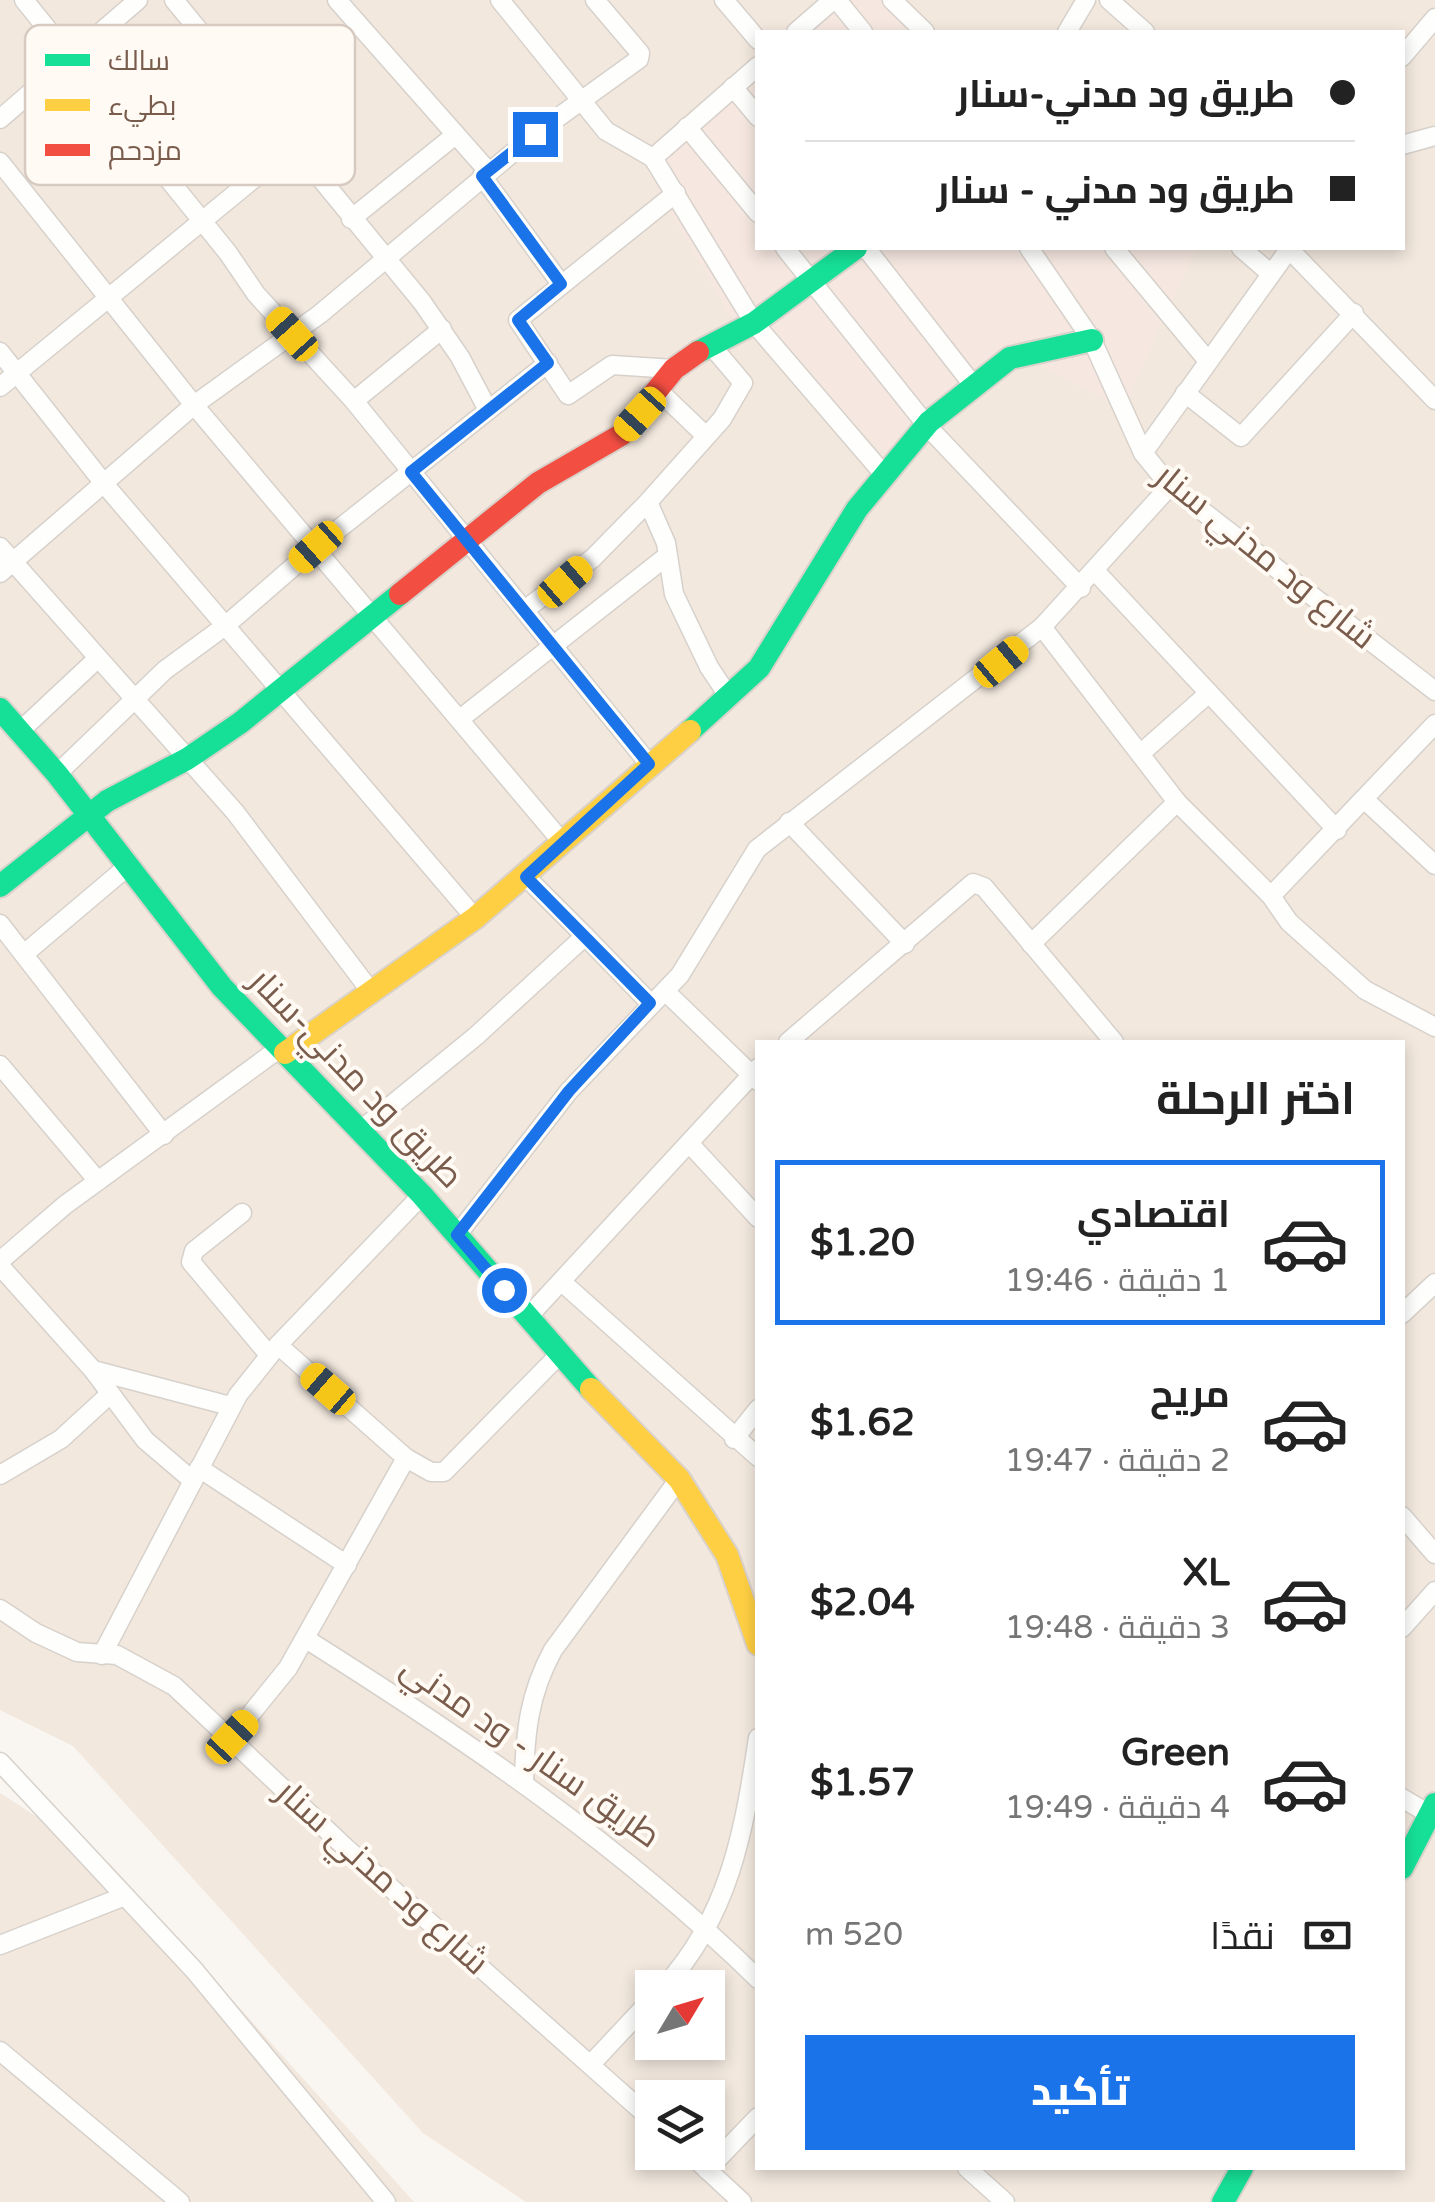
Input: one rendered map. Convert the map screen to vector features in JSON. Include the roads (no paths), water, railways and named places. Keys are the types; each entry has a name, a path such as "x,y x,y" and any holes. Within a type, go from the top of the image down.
{"main road":[{"path":"0,886 106,800 187,758 283,690 538,483 621,435 660,392 674,369 710,344 754,323 854,250"},
{"path":"283,1051 475,918 729,696 771,654 822,562 881,471 973,385 1013,356 1092,340"},
{"name":"طريق ود مدني-سنار","path":"8,726 57,774 222,987 422,1195 558,1356 679,1478 728,1555 755,1634"},
{"path":"1405,1862 1432,1809"},
{"path":"1222,2200 1241,2170"}],"street":[{"path":"24,0 44,25"},
{"path":"110,25 138,0"},
{"path":"174,0 194,25"},
{"path":"337,0 485,173 561,284"},
{"name":"طريق ود مدني-سنار","path":"369,989 276,862 134,696 4,560 106,486 194,404 292,334 485,173 641,57 594,0"},
{"path":"724,0 755,36"},
{"path":"803,30 835,0 862,30"},
{"path":"892,0 923,30"},
{"path":"1068,30 1086,0"},
{"path":"1109,0 1144,30"},
{"path":"512,4 606,130 652,158 754,323 881,471"},
{"path":"1405,53 1435,18"},
{"path":"652,158 755,69"},
{"path":"733,87 755,113"},
{"path":"0,119 25,99"},
{"path":"687,127 755,209"},
{"path":"351,218 454,136"},
{"path":"1405,144 1435,136"},
{"path":"0,162 106,298 563,843"},
{"path":"171,185 292,334 354,401 649,764"},
{"path":"0,387 245,185"},
{"path":"323,185 442,329 488,410"},
{"path":"674,369 612,365 568,395 518,320 676,193"},
{"path":"788,250 928,427 1081,588"},
{"path":"868,250 973,385"},
{"name":"شارع ود مدني سنار","path":"1030,250 1092,340 1143,453 1170,486 1435,691"},
{"path":"1116,250 1208,361"},
{"path":"1243,250 1270,273"},
{"path":"1143,453 1288,250"},
{"path":"1292,250 1435,400"},
{"path":"1185,394 1241,437 1354,313"},
{"path":"354,401 442,329"},
{"path":"526,610 579,570 648,502 706,436 743,383 710,344"},
{"path":"0,352 106,486 475,918"},
{"path":"57,774 134,696 548,363"},
{"path":"660,392 706,436"},
{"path":"457,1235 569,1091 658,998 758,849 1042,627 1096,572 1170,486"},
{"path":"648,502 666,543 674,594 709,667 729,696"},
{"path":"460,720 667,556"},
{"path":"1096,572 1337,830"},
{"path":"1042,627 1177,802 1271,896 1289,922 1340,971 1435,1027"},
{"name":"طريق ود مدني-سنار","path":"8,726 97,659"},
{"path":"1140,754 1209,693"},
{"path":"1271,896 1435,724"},
{"path":"1366,800 1435,865"},
{"path":"1031,944 1177,802"},
{"path":"789,822 905,944"},
{"path":"24,954 127,868"},
{"path":"526,877 585,936 755,1075 688,1143 564,1283 527,1318"},
{"path":"790,1040 973,883 984,888 1105,1039"},
{"path":"0,924 164,1136"},
{"path":"361,1130 476,1036 585,936"},
{"path":"283,1051 98,1181 0,1264 93,1370 109,1396 153,1448 347,1565"},
{"path":"0,1064 98,1181"},
{"path":"688,1143 755,1215"},
{"path":"102,1655 230,1406 273,1350 422,1195"},
{"path":"242,1214 194,1251 190,1262 273,1350 406,1458 431,1472 444,1472 558,1356"},
{"path":"564,1283 755,1456"},
{"path":"1405,1311 1435,1283"},
{"path":"93,1370 230,1406"},
{"path":"0,1475 61,1439 109,1396"},
{"path":"734,1439 755,1413"},
{"path":"232,1737 269,1694 306,1639 406,1458"},
{"name":"طريق سنار - ود مدني","path":"524,1782 528,1704 553,1650 679,1478"},
{"path":"1405,1519 1435,1554"},
{"path":"1405,1625 1435,1591"},
{"name":"شارع ود مدني سنار","path":"0,1609 36,1633 78,1652 117,1655 174,1686 346,1848 635,2104"},
{"name":"طريق سنار - ود مدني","path":"306,1639 524,1782 642,1870 755,1976"},
{"path":"677,1970 708,1931 734,1861 755,1753"},
{"path":"0,1762 194,1970 386,2202"},
{"path":"1405,1799 1432,1809"},
{"path":"0,1946 125,1896"},
{"path":"591,2064 635,2017"},
{"path":"0,2051 180,2202"},
{"path":"725,2151 755,2120"},
{"path":"707,2170 742,2202"},
{"path":"969,2170 1005,2202"}]}
